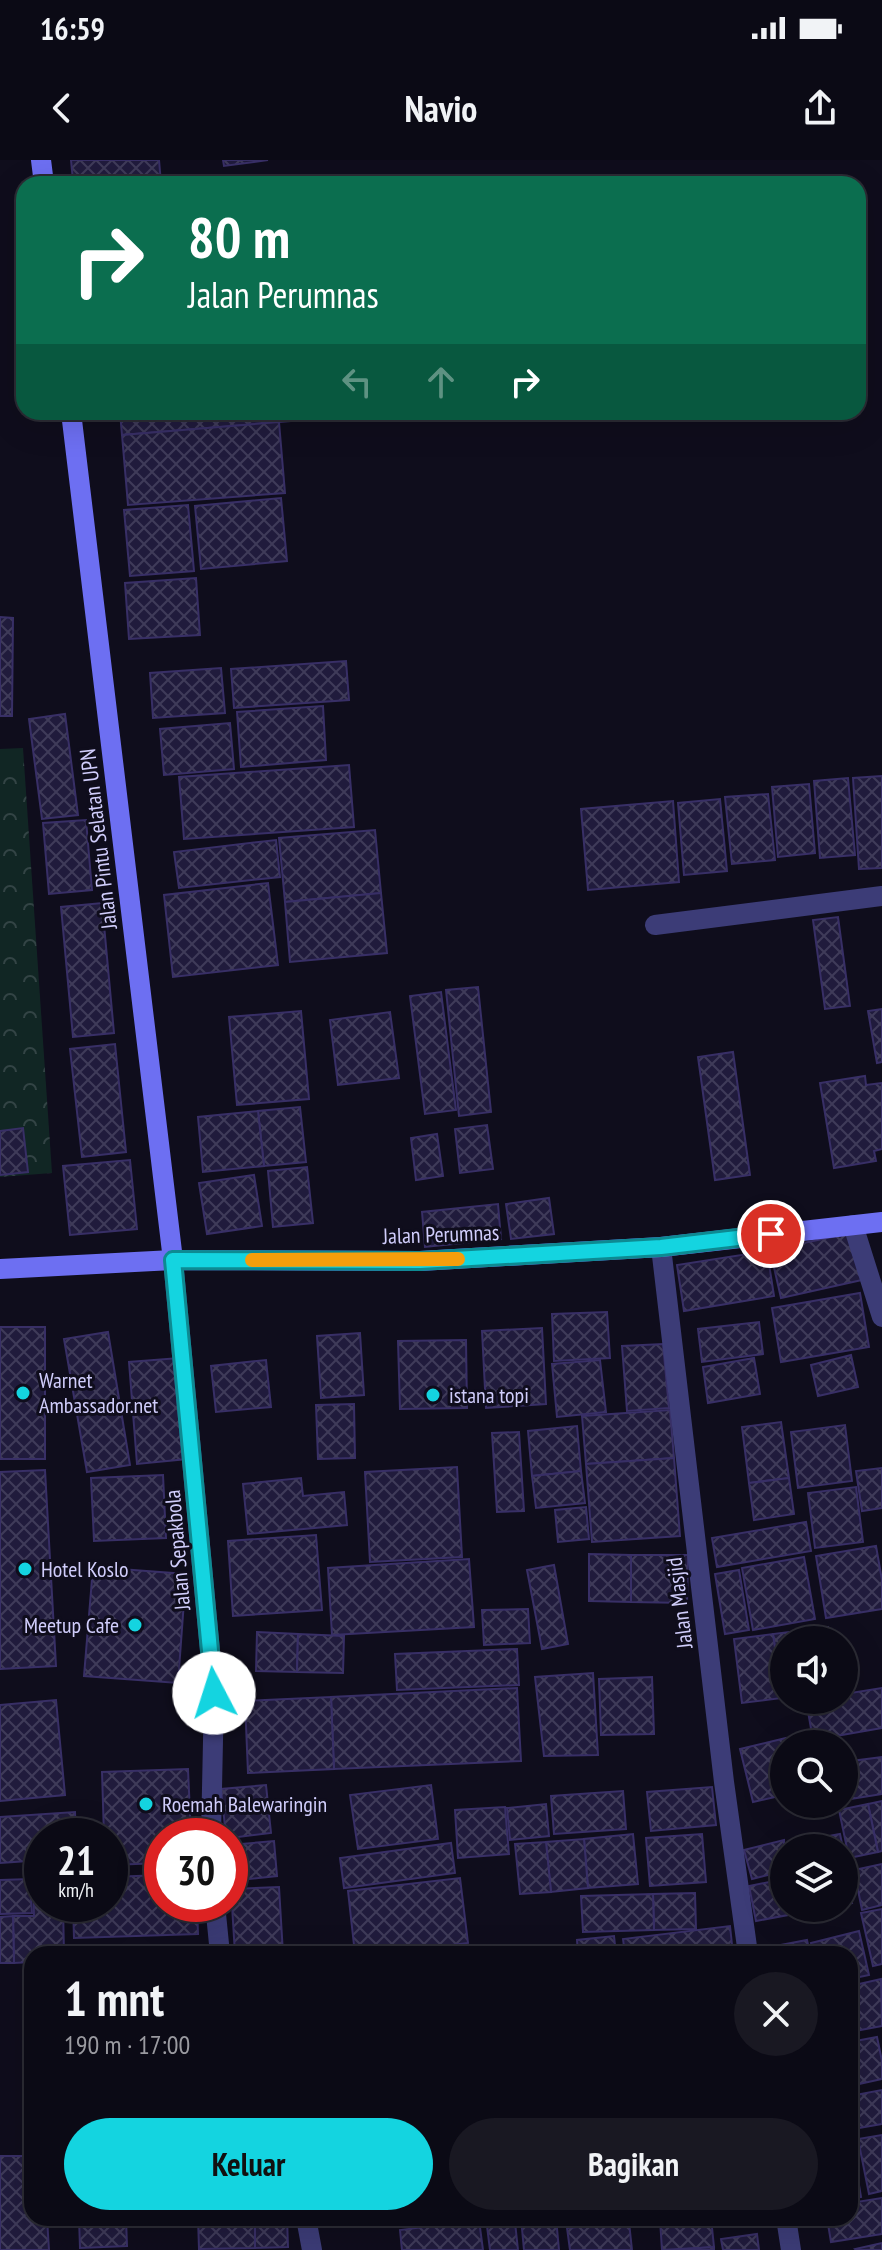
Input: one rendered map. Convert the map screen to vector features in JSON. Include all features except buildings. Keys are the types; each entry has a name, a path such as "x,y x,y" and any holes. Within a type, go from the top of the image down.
{"main road":[{"name":"Jalan Pintu Selatan UPN","path":"72,420 173,1260"},
{"name":"Jalan Perumnas","path":"0,1269 173,1260 420,1261 661,1247 882,1222"}],"street":[{"path":"655,925 882,896"},
{"path":"853,1225 882,1317"},
{"name":"Jalan Masjid","path":"661,1247 728,1813 747,1946"},
{"name":"Jalan Sepakbola","path":"173,1260 214,1693 211,1818"},
{"path":"217,1922 219,1946"},
{"path":"308,2226 312,2250"},
{"path":"787,2226 791,2250"}],"green space":[{"path":"23,748 52,1173 0,1177 0,749"}],"slow traffic":[{"path":"252,1260 458,1259"}],"place":[{"name":"Warnet Ambassador.net","path":"23,1393"},
{"name":"istana topi","path":"433,1395"},
{"name":"Hotel Koslo","path":"25,1569"},
{"name":"Meetup Cafe","path":"135,1625"},
{"name":"Roemah Balewaringin","path":"146,1804"}],"route":[{"path":"214,1693 173,1260 420,1261 661,1247 771,1234"}]}
